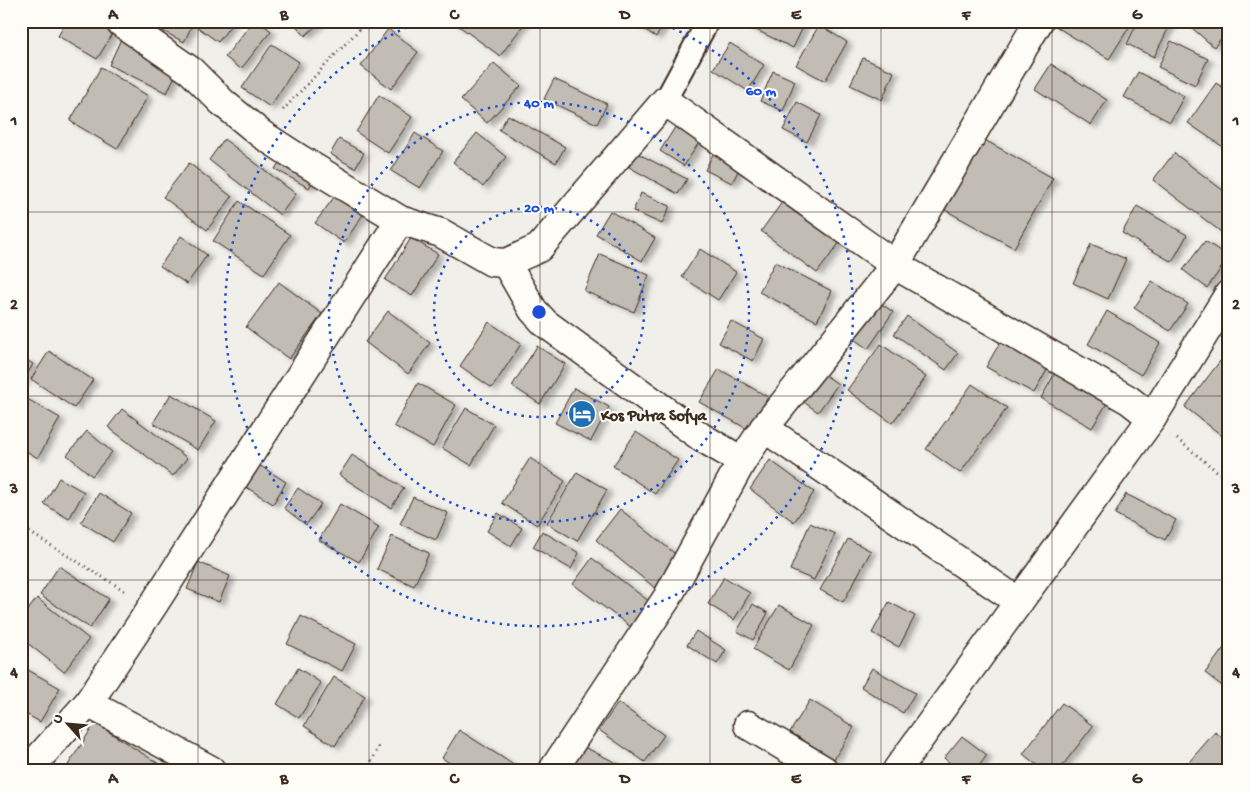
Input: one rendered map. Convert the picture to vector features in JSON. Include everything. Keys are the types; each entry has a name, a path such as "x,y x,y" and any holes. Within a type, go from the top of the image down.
{"street":[{"path":"119,21 191,71 222,102 261,134 400,220 441,233 492,262 506,263 539,248 665,101 895,265 1130,400 1152,418"},
{"path":"553,770 667,598 742,461 764,428 895,265 1039,21"},
{"path":"28,770 88,703 152,608 400,220"},
{"path":"506,263 533,310 546,323 701,437 742,461"},
{"path":"897,770 1152,418 1229,294"},
{"path":"764,428 1019,602"},
{"path":"88,703 212,770"},
{"path":"748,725 824,770"}],"lane":[{"path":"665,101 708,21"}],"path":[{"path":"261,134 367,21"},
{"path":"1152,418 1229,481"},
{"path":"21,527 152,608"},
{"path":"367,770 379,746"}],"building":[{"path":"67,21 100,21 115,30 97,59 58,36"},
{"path":"156,21 194,21 184,42 153,26"},
{"path":"199,21 234,21 218,42 196,26"},
{"path":"253,21 258,21 271,31 241,69 225,57"},
{"path":"292,21 319,21 320,22 305,36"},
{"path":"452,21 520,21 524,24 500,56"},
{"path":"631,21 666,21 656,37"},
{"path":"745,21 806,21 793,48 744,24"},
{"path":"1058,21 1133,21 1109,59 1055,26"},
{"path":"1138,21 1172,21 1154,57 1127,44"},
{"path":"1184,21 1229,21 1229,29 1214,47"},
{"path":"819,25 847,42 825,81 796,65"},
{"path":"388,29 418,52 391,89 361,66"},
{"path":"121,39 179,67 167,93 109,65"},
{"path":"1171,41 1208,59 1195,85 1158,67"},
{"path":"730,43 764,65 748,91 713,69"},
{"path":"272,44 299,62 270,107 242,88"},
{"path":"1229,46 1229,63 1221,58"},
{"path":"863,58 894,72 882,100 850,85"},
{"path":"494,63 521,86 487,123 461,100"},
{"path":"1051,64 1107,100 1091,125 1035,89"},
{"path":"101,67 148,96 117,149 70,121"},
{"path":"773,71 795,81 783,111 760,101"},
{"path":"1138,72 1184,96 1170,122 1124,97"},
{"path":"554,79 607,104 597,124 544,99"},
{"path":"1216,83 1229,91 1229,151 1188,123"},
{"path":"379,95 412,117 388,153 356,132"},
{"path":"797,102 821,115 807,142 783,130"},
{"path":"508,115 565,147 556,163 499,130"},
{"path":"679,121 703,136 684,166 660,151"},
{"path":"415,133 443,151 420,188 391,171"},
{"path":"477,133 506,157 483,187 453,162"},
{"path":"224,139 296,194 280,215 209,160"},
{"path":"339,139 364,153 355,168 330,154"},
{"path":"983,139 1053,178 1014,248 945,210"},
{"path":"715,150 742,163 732,183 705,170"},
{"path":"637,153 687,179 678,194 629,167"},
{"path":"1174,153 1229,195 1229,238 1153,180"},
{"path":"283,156 316,176 309,188 275,169"},
{"path":"189,163 232,197 207,230 163,197"},
{"path":"337,193 364,213 344,243 315,223"},
{"path":"641,193 670,206 662,224 633,211"},
{"path":"239,201 290,235 264,274 213,241"},
{"path":"783,201 840,242 817,273 761,231"},
{"path":"1137,206 1187,235 1172,262 1122,233"},
{"path":"610,211 655,238 642,261 596,234"},
{"path":"181,236 207,255 187,284 160,266"},
{"path":"411,238 438,254 412,296 385,280"},
{"path":"1205,241 1229,257 1207,288 1183,270"},
{"path":"1091,244 1126,259 1108,299 1073,283"},
{"path":"700,249 736,272 718,300 682,277"},
{"path":"600,254 649,275 634,312 584,291"},
{"path":"775,262 832,291 817,321 759,292"},
{"path":"1152,281 1188,304 1170,331 1134,308"},
{"path":"279,282 322,314 289,359 246,327"},
{"path":"876,300 893,312 868,349 851,337"},
{"path":"388,311 430,343 408,374 365,342"},
{"path":"1107,311 1160,343 1141,375 1088,344"},
{"path":"907,316 958,353 946,370 894,334"},
{"path":"731,321 764,339 753,361 719,343"},
{"path":"489,322 521,344 492,388 460,366"},
{"path":"1004,335 1052,361 1034,393 986,367"},
{"path":"881,344 926,377 892,423 847,390"},
{"path":"537,346 565,364 540,404 512,386"},
{"path":"49,351 93,380 74,408 31,379"},
{"path":"25,359 33,364 21,385 21,366"},
{"path":"1220,361 1229,368 1229,441 1185,407"},
{"path":"719,369 768,397 749,430 699,402"},
{"path":"822,373 838,384 818,412 801,400"},
{"path":"1055,373 1107,403 1092,428 1041,398"},
{"path":"418,383 456,405 433,447 394,426"},
{"path":"972,384 1007,408 960,473 926,449"},
{"path":"574,388 609,407 591,441 555,423"},
{"path":"171,394 216,421 198,450 153,423"},
{"path":"24,397 60,418 38,458 21,448 21,402"},
{"path":"466,408 494,425 471,465 442,448"},
{"path":"122,409 187,458 173,476 108,427"},
{"path":"87,431 112,452 92,476 67,455"},
{"path":"636,432 678,460 655,494 613,466"},
{"path":"352,455 404,488 391,508 339,475"},
{"path":"530,458 565,481 537,525 502,503"},
{"path":"770,460 814,492 794,522 750,489"},
{"path":"259,465 286,482 273,504 246,487"},
{"path":"577,472 607,490 577,541 547,523"},
{"path":"59,478 84,492 69,519 44,504"},
{"path":"298,488 321,504 306,525 284,508"},
{"path":"99,493 131,513 113,542 81,522"},
{"path":"1126,494 1176,520 1165,540 1115,514"},
{"path":"413,497 448,513 436,540 400,524"},
{"path":"340,504 379,527 359,562 319,540"},
{"path":"620,509 679,557 655,588 596,540"},
{"path":"498,513 522,528 511,546 487,531"},
{"path":"810,523 835,534 814,580 790,570"},
{"path":"542,531 579,553 571,569 533,547"},
{"path":"392,536 429,553 414,586 377,569"},
{"path":"848,539 871,551 843,602 820,590"},
{"path":"592,558 654,605 635,630 573,584"},
{"path":"198,562 230,576 219,602 187,589"},
{"path":"59,566 109,599 90,628 40,595"},
{"path":"724,577 750,593 734,620 708,604"},
{"path":"37,598 89,639 64,672 21,638 21,619"},
{"path":"889,602 915,616 899,647 872,633"},
{"path":"753,604 768,613 753,640 737,631"},
{"path":"779,605 814,625 789,670 753,649"},
{"path":"301,616 356,644 342,671 287,644"},
{"path":"696,631 726,650 717,664 687,645"},
{"path":"1229,641 1229,691 1205,673"},
{"path":"21,666 60,688 40,722 21,711"},
{"path":"298,668 321,683 299,718 277,704"},
{"path":"872,668 915,693 903,713 861,687"},
{"path":"334,677 365,696 335,746 304,726"},
{"path":"810,700 854,727 834,759 790,732"},
{"path":"618,703 664,735 645,762 599,730"},
{"path":"1062,703 1093,726 1059,770 1043,770 1023,754"},
{"path":"95,723 162,766 159,770 75,770 68,765"},
{"path":"459,730 522,770 460,770 442,758"},
{"path":"1215,732 1229,743 1229,770 1182,770"},
{"path":"962,736 987,755 976,770 958,770 944,758"},
{"path":"580,745 631,770 567,770"}],"place":[{"name":"Kos Putra Sofya","path":"582,414"}]}
